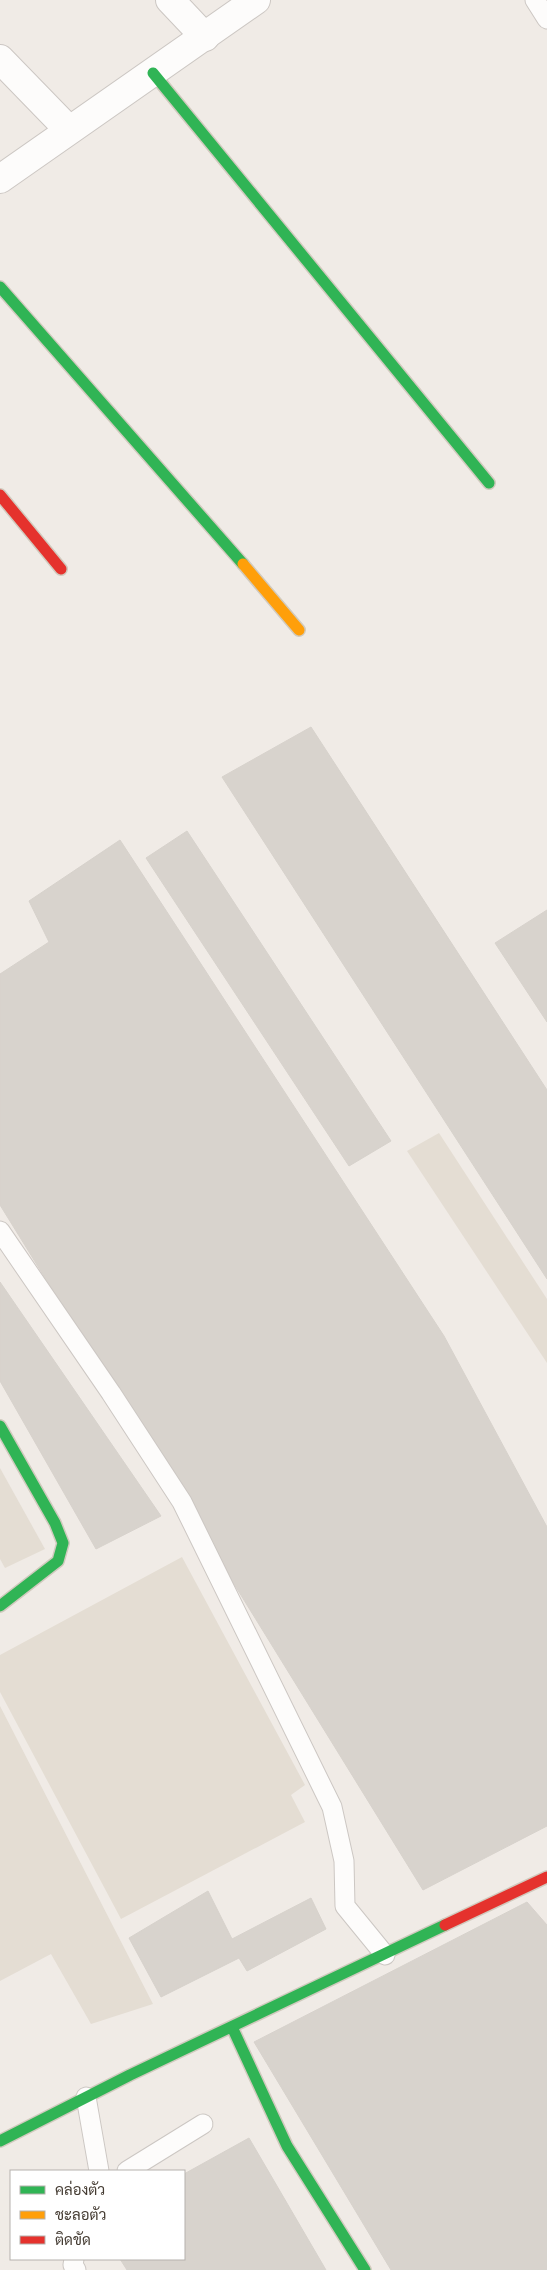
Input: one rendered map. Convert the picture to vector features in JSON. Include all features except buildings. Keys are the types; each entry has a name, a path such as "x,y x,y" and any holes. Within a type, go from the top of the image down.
{"street":[{"path":"170,0 205,37"},
{"path":"0,179 256,0"},
{"path":"0,59 69,130"},
{"path":"153,73 489,483"},
{"path":"0,286 200,513 299,630"},
{"path":"0,495 61,569"},
{"path":"0,1426 55,1524 63,1543 58,1560 41,1576 0,1606"},
{"path":"0,2141 86,2097 547,1878"},
{"path":"232,2027 287,2146 365,2270"}],"lane":[{"path":"535,0 547,19"},
{"path":"0,1231 111,1393 182,1502 332,1807 344,1861 344,1906 385,1955"},
{"path":"86,2097 99,2170"},
{"path":"129,2170 203,2124"}],"shaded area":[{"path":"439,1133 547,1299 547,1363 407,1151"},
{"path":"0,1468 45,1549 5,1568 0,1559"},
{"path":"182,1557 305,1785 291,1795 305,1822 121,1919 0,1692 0,1655"},
{"path":"0,1706 153,2004 91,2024 51,1954 0,1981"}],"traffic: fast":[{"path":"153,73 489,483"},
{"path":"0,287 243,564"},
{"path":"0,1426 55,1523 63,1543 58,1561 0,1606"},
{"path":"0,2141 130,2075 445,1925"},
{"path":"232,2027 287,2146 365,2270"}],"traffic: slow":[{"path":"243,564 299,630"}],"traffic: jam":[{"path":"0,495 61,569"},
{"path":"445,1925 547,1877"}]}
